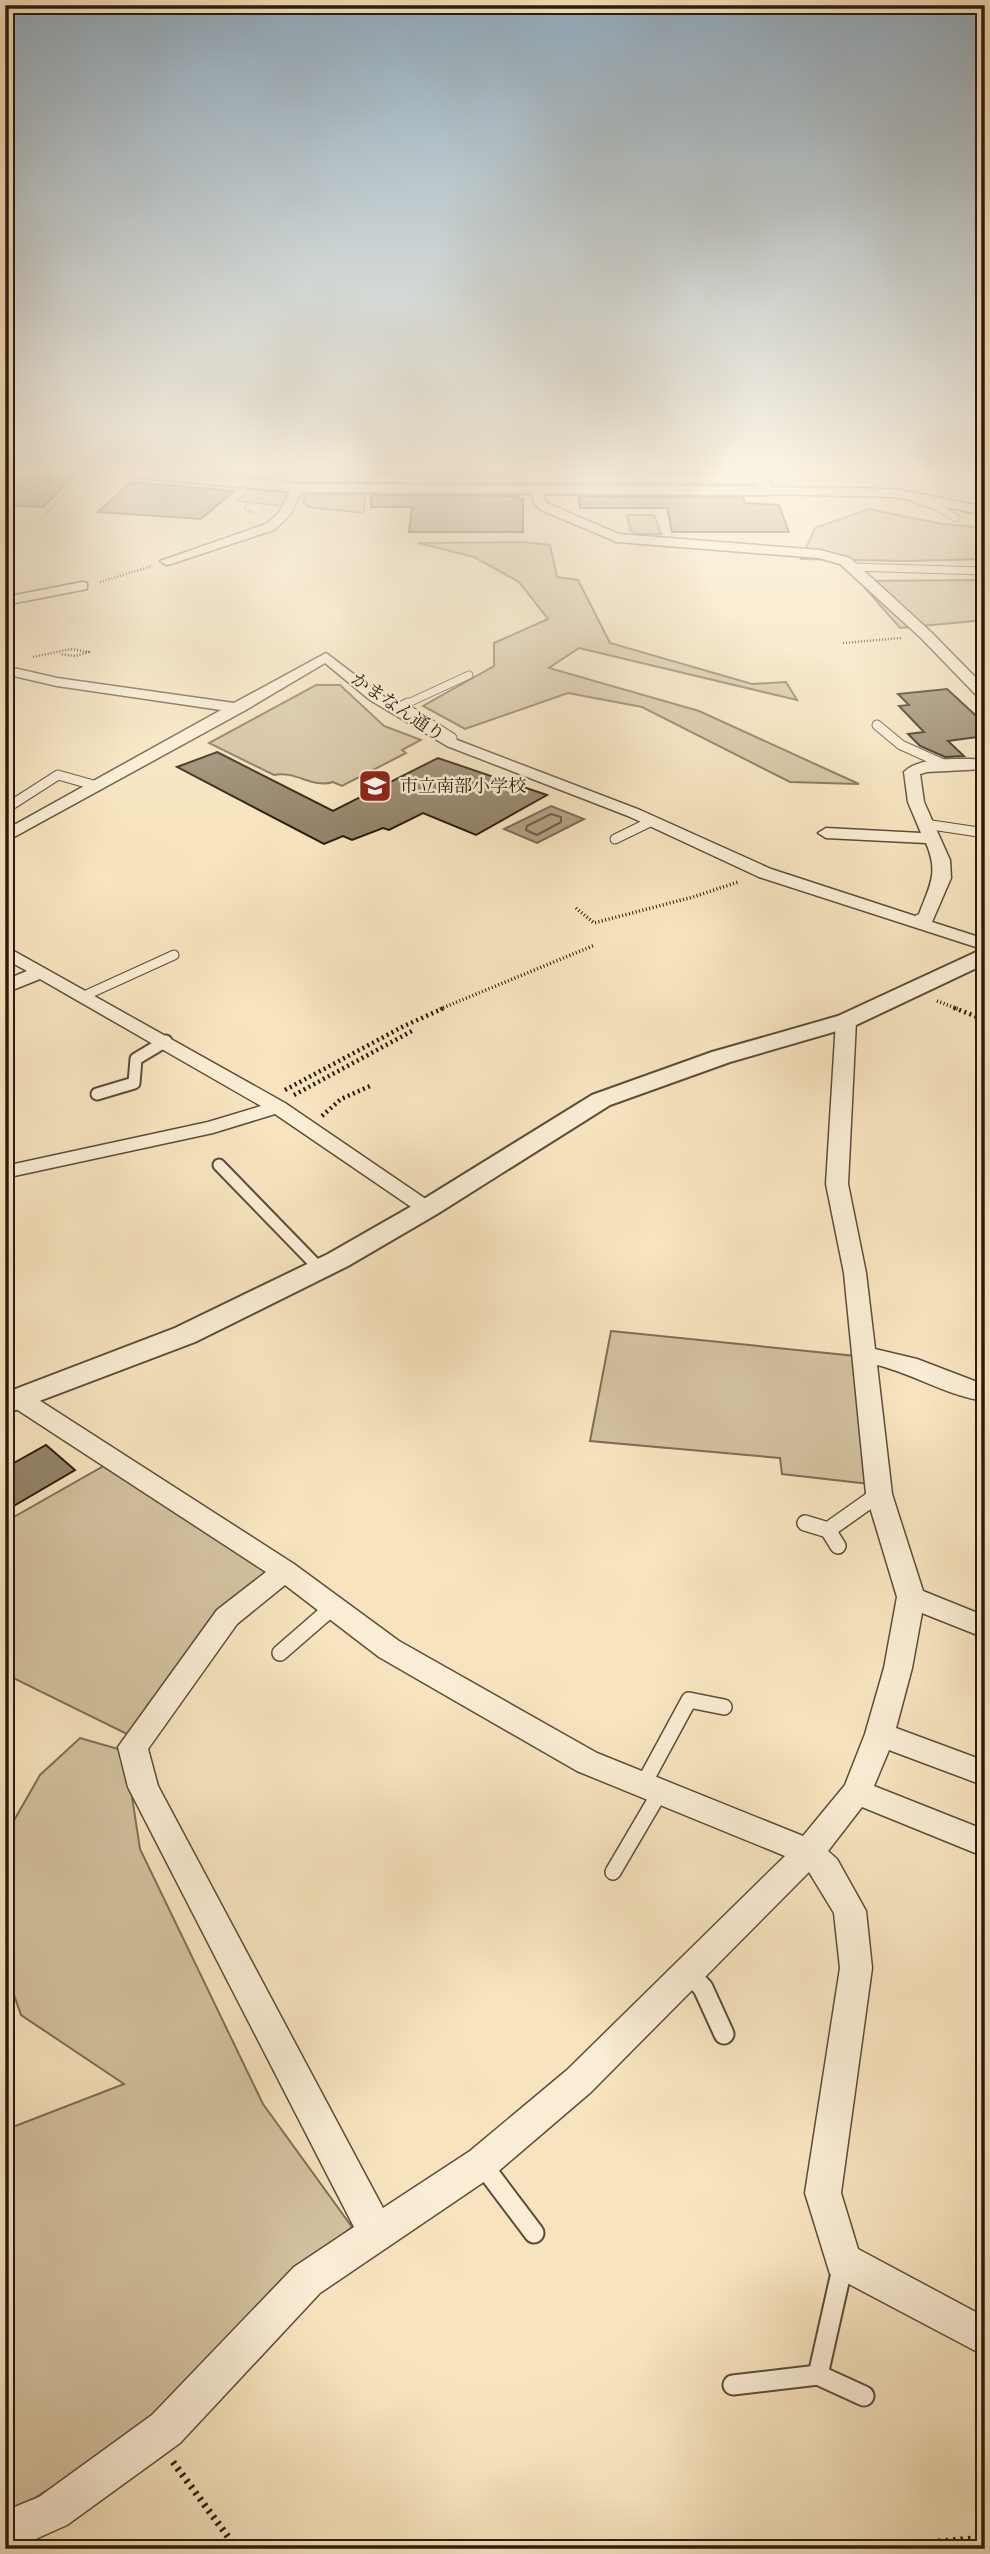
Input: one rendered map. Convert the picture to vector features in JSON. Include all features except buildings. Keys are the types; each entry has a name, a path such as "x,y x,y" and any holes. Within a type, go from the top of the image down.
{"street":[{"path":"5,601 81,586"},
{"path":"873,586 926,635 985,696"},
{"name":"かまなん通り","path":"239,708 326,657 375,697 452,743 652,821 765,873 985,945"},
{"path":"5,670 57,682 239,708"},
{"path":"5,837 239,708"},
{"path":"917,923 927,916 942,878 942,860 916,802 912,772 924,767 985,764"},
{"path":"826,833 928,831"},
{"path":"5,951 273,1104 428,1208"},
{"path":"12,1401 185,1335 320,1269 428,1208 601,1100 721,1056 846,1021 985,955"},
{"path":"5,987 41,972"},
{"path":"5,2532 53,2511 166,2429 307,2280 482,2163 579,2081 809,1852 857,1791 880,1734 898,1668 911,1597 879,1493 855,1273 838,1184 846,1021"},
{"path":"5,1172 212,1127 273,1104"},
{"path":"864,1354 909,1365 971,1391 985,1393"},
{"path":"12,1401 285,1571 388,1649 587,1762 809,1852 827,1868 850,1910 856,1968 823,2193 844,2261 985,2337"},
{"path":"285,1571 227,1617 133,1747 143,1787 376,2232"},
{"path":"911,1597 984,1626"},
{"path":"880,1734 985,1774"},
{"path":"857,1791 985,1844"}],"lane":[{"path":"452,743 452,738 440,728 402,706 468,675"},
{"path":"877,725 901,745 949,766"},
{"path":"5,809 58,775 97,786"},
{"path":"615,839 652,821"},
{"path":"928,831 985,833"},
{"path":"84,996 174,955"},
{"path":"97,1094 134,1083 136,1059 166,1041"},
{"path":"219,1165 320,1269"},
{"path":"828,1530 879,1493"},
{"path":"805,1523 828,1530 838,1546"},
{"path":"280,1653 333,1608"},
{"path":"613,1872 689,1700 724,1707"},
{"path":"688,1972 703,1988 724,2034"},
{"path":"482,2163 534,2233"},
{"path":"817,2375 844,2261"},
{"path":"733,2385 817,2375 863,2396"}],"path":[{"path":"843,643 926,635"},
{"path":"24,656 75,656 89,652 84,647 76,647 60,654"},
{"path":"576,908 594,923 693,897 765,873"},
{"path":"273,1104 404,1026 595,945"},
{"path":"911,990 985,1020"},
{"path":"273,1104 412,1031"},
{"path":"309,1128 341,1099 370,1086"},
{"path":"154,2437 237,2549"},
{"path":"856,2549 985,2538"}],"shaded area":[{"path":"522,586 581,586 610,643 752,684 786,682 797,700 579,648 549,668 699,711 859,784 790,782 642,707 568,693 465,729 423,706 494,666 494,643 548,619"},
{"path":"864,586 985,586 985,620 900,628"},
{"path":"316,685 340,685 384,726 421,740 402,750 406,753 342,786 333,782 326,784 289,775 274,775 209,743"},
{"path":"611,1331 856,1356 870,1484 782,1474 780,1458 590,1441"},
{"path":"109,1463 271,1570 129,1735 5,1674 5,1522"},
{"path":"80,1738 125,1751 140,1849 263,2104 352,2227 320,2253 126,2442 5,2516 5,2130 124,2084 21,2015 5,1969 5,1836 40,1775"}],"water":[{"path":"551,806 584,819 537,843 504,829"}],"place":[{"name":"市立南部小学校","path":"375,786"}]}
